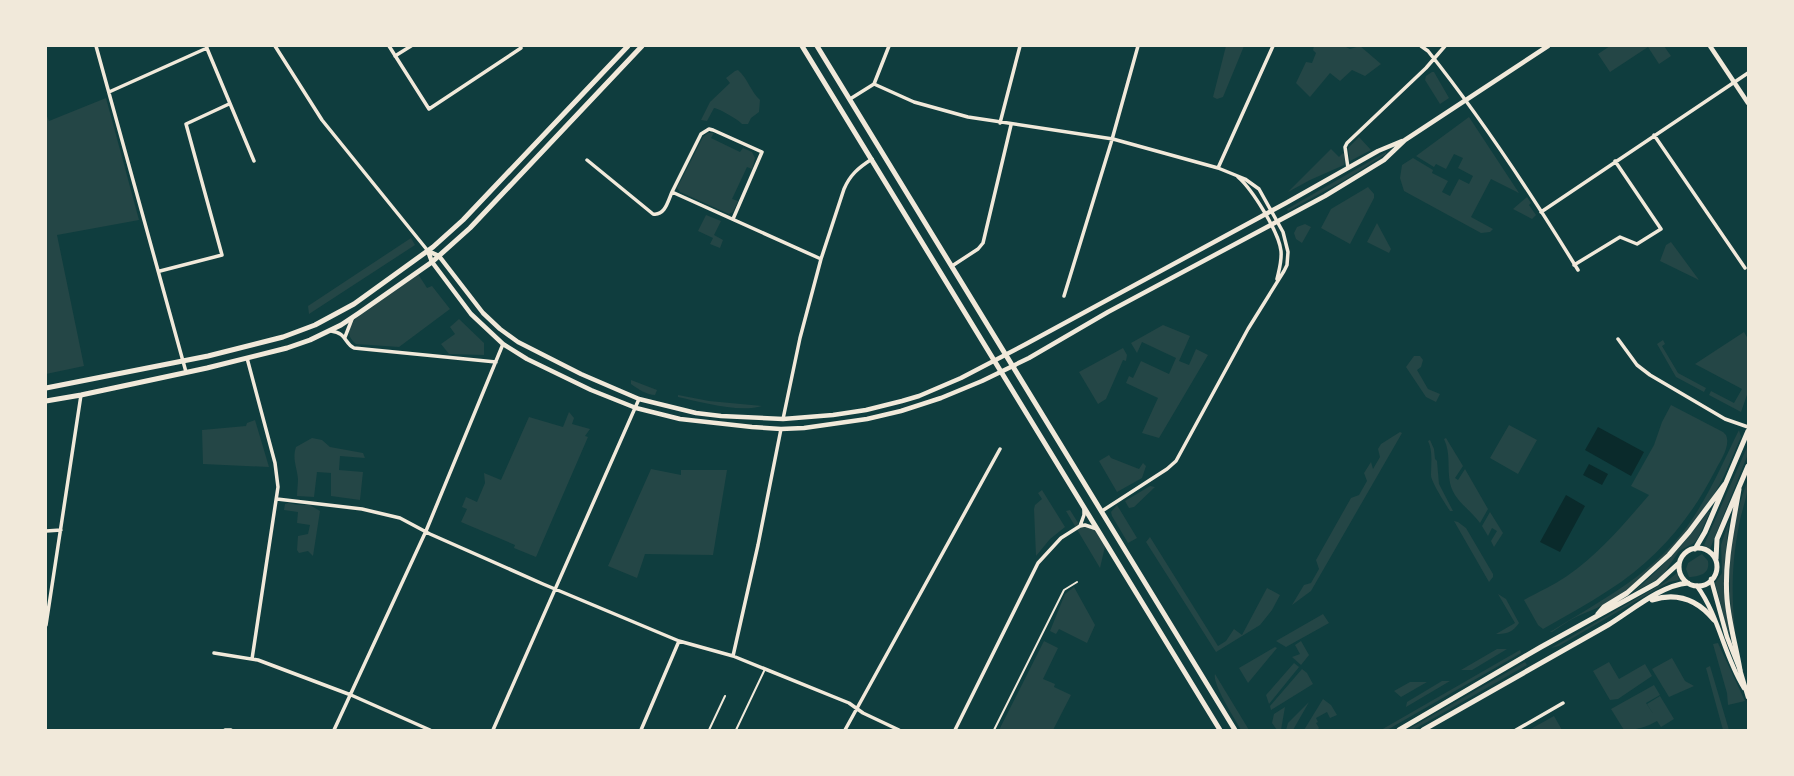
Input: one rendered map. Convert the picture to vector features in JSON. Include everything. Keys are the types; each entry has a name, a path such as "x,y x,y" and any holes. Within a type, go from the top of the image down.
{"main road":[{"path":"46,388 208,356 283,337 315,325 354,304 428,251 463,220 628,46"},
{"path":"46,401 81,395 288,348 310,340 353,317 432,262 470,228 642,46"},
{"path":"802,46 1220,730"},
{"path":"817,46 1235,730"},
{"path":"1695,549 1705,532 1748,430"},
{"path":"1679,563 1680,574 1688,583 1696,586 1702,585 1711,580 1717,568 1715,549 1717,539 1748,466"},
{"path":"1593,618 1604,607 1627,593 1660,564 1689,532 1725,484"},
{"path":"1739,489 1728,551 1727,572 1729,614 1740,670"},
{"path":"1399,730 1593,618 1657,583 1679,563 1684,555 1695,549 1704,549 1716,559"},
{"path":"1423,730 1610,624 1675,585 1688,583"},
{"path":"1643,603 1668,596 1681,597 1698,604 1706,610 1714,620"}],"street":[{"path":"96,46 160,271 186,372"},
{"path":"275,46 322,120 428,251 432,262 471,314 503,344 527,358 591,390 636,408 694,421 781,429 836,424 900,411 941,398 1001,372 1108,312 1325,196 1384,160 1405,140 1548,46"},
{"path":"389,46 429,109 521,48"},
{"path":"395,56 411,46"},
{"path":"850,99 874,84 889,46"},
{"path":"1000,123 1020,46"},
{"path":"1064,296 1113,138 1138,46"},
{"path":"1218,168 1273,46"},
{"path":"1421,46 1434,59 1465,100 1541,212 1578,270"},
{"path":"1348,168 1345,147 1347,144 1434,59 1445,46"},
{"path":"1710,46 1748,103"},
{"path":"109,92 206,47 254,161"},
{"path":"1541,212 1748,73"},
{"path":"874,84 907,99 944,111 1011,125 1113,138 1218,168 1235,174 1256,186 1277,222 1286,240 1288,252 1287,265 1176,461 1167,469 1102,511"},
{"path":"160,271 222,255 186,124 230,104"},
{"path":"952,266 978,249 983,243 1011,125"},
{"path":"587,160 653,214 659,214 663,212 701,134 708,129 713,130 762,152 733,219"},
{"path":"1654,135 1745,268"},
{"path":"428,251 439,256 483,312 516,341 581,374 639,399 700,413 752,418 783,419 866,410 902,402 939,388 995,361 1378,151 1405,140"},
{"path":"783,419 800,338 820,259 848,179 855,170 872,159"},
{"path":"1574,265 1620,237 1637,244 1661,229 1616,161"},
{"path":"1235,174 1249,188 1279,242 1281,262 1276,282"},
{"path":"672,192 820,259"},
{"path":"345,337 347,327 353,317"},
{"path":"328,331 335,331 345,337 350,346 354,348 496,362"},
{"path":"1618,340 1637,365 1650,375 1725,419 1748,427"},
{"path":"334,730 426,531 503,344"},
{"path":"247,358 276,467 278,483 277,499 252,659"},
{"path":"46,625 81,395"},
{"path":"493,730 639,399"},
{"path":"733,656 758,544 781,429"},
{"path":"845,730 1000,449"},
{"path":"277,499 362,509 400,518 555,590 679,641 733,656 849,703 863,713 899,730"},
{"path":"1080,526 1084,515 1084,507"},
{"path":"956,730 1038,563 1061,538 1080,526 1098,529"},
{"path":"46,531 61,530"},
{"path":"1711,580 1726,634 1748,694"},
{"path":"1696,586 1708,603 1736,676 1748,694"},
{"path":"642,730 679,641"},
{"path":"214,654 252,659 351,695 430,730"},
{"path":"1516,730 1563,703"},
{"path":"225,730 231,730"}],"lane":[{"path":"994,730 1064,590 1077,582"},
{"path":"736,730 765,669"},
{"path":"709,730 725,696"}],"shaded area":[{"path":"1226,46 1244,46 1223,97 1217,99 1213,97"},
{"path":"1314,46 1344,46 1350,49 1360,46 1381,64 1365,76 1352,70 1340,81 1330,73 1310,97 1296,83 1306,62 1312,63 1316,53 1313,50"},
{"path":"1610,46 1664,46 1671,56 1659,64 1648,47 1610,72 1598,54"},
{"path":"738,70 760,100 759,112 751,118 748,124 742,124 729,115 714,108 707,121 701,120 710,102 730,83 726,78"},
{"path":"1434,72 1449,98 1440,104 1425,80 1426,76"},
{"path":"106,98 139,220 57,235 84,366 46,374 46,114 49,121"},
{"path":"1469,117 1519,193 1491,179 1471,217 1493,229 1490,232 1481,233 1404,191 1400,178 1402,165 1413,158 1433,170 1432,173 1448,181 1442,192 1450,196 1459,179 1469,184 1473,176 1458,168 1463,158 1454,154 1446,169 1436,164 1434,167 1416,156"},
{"path":"708,133 714,133 711,138 740,152 743,148 752,152 755,158 752,169 747,167 732,199 738,201 733,212 729,214 680,192 677,188 703,137"},
{"path":"1359,137 1371,150 1350,161 1348,148"},
{"path":"1331,149 1339,157 1343,153 1344,154 1344,165 1310,180 1288,192"},
{"path":"1386,152 1386,154 1343,181 1288,211 1287,209"},
{"path":"1368,187 1374,194 1374,198 1350,244 1321,228 1331,209"},
{"path":"1527,197 1531,203 1529,205 1536,215 1532,219 1513,209"},
{"path":"706,215 721,221 714,235 723,240 720,248 710,244 713,238 698,231"},
{"path":"1377,223 1391,249 1389,253 1367,242"},
{"path":"1305,224 1311,227 1302,243 1296,239 1294,233 1297,227"},
{"path":"411,238 415,245 309,314 308,306"},
{"path":"1671,242 1699,280 1660,261 1666,245"},
{"path":"418,274 427,288 432,286 450,309 399,347 356,344 349,335 351,326 355,319"},
{"path":"459,319 484,343 484,355 449,354 441,344 455,334 450,327"},
{"path":"1163,325 1190,336 1179,361 1189,365 1196,349 1208,355 1159,438 1142,433 1158,398 1126,383 1129,376 1133,378 1141,361 1169,374 1176,358 1142,342 1137,353 1131,343"},
{"path":"1744,332 1748,339 1748,392 1741,412 1709,395 1711,391 1734,403 1742,389 1695,364"},
{"path":"1663,340 1665,344 1662,346 1678,373 1706,388 1704,392 1676,377 1657,344"},
{"path":"1123,348 1127,355 1126,361 1123,360 1106,399 1098,404 1079,372"},
{"path":"1414,356 1420,356 1423,360 1421,367 1417,370 1428,389 1440,394 1436,402 1426,397 1406,367"},
{"path":"631,380 657,390 655,395 646,393 637,388 631,384"},
{"path":"678,395 709,401 762,406 753,408 731,408 678,397"},
{"path":"1671,405 1726,435 1726,449 1705,489 1683,523 1670,538 1656,553 1626,579 1543,629 1538,625 1524,600 1562,579 1590,558 1611,538 1649,495 1631,486 1654,445 1662,422"},
{"path":"569,412 574,418 572,424 590,429 585,436 588,437 536,557 514,548 515,545 461,522 467,509 462,507 466,497 477,502 485,483 484,473 501,480 529,417 563,427"},
{"path":"255,420 269,467 203,464 202,430 246,426 247,423"},
{"path":"1509,425 1537,440 1518,474 1490,458"},
{"path":"1598,427 1644,452 1631,476 1585,450"},
{"path":"1739,430 1741,437 1724,476 1715,492 1694,524 1655,567 1620,595 1550,632 1614,593 1644,571 1671,546 1692,520 1701,505"},
{"path":"1400,432 1402,433 1311,591 1292,605 1304,585 1311,583 1319,569 1316,560 1351,498 1359,495 1367,481 1364,473 1371,462 1373,469 1380,457 1378,449 1381,444"},
{"path":"312,438 322,440 330,447 363,453 365,458 340,456 339,470 363,472 360,500 331,496 331,473 317,472 314,497 297,496 298,479 294,455 296,447"},
{"path":"1446,438 1463,466 1455,478 1458,480 1465,469 1488,509 1480,523 1459,500 1452,489 1449,477 1448,455 1444,439"},
{"path":"1430,440 1434,449 1435,459 1437,461 1439,484 1453,511 1450,511 1433,482 1431,475 1431,453 1428,441"},
{"path":"1748,445 1748,454 1710,549 1704,545"},
{"path":"1109,455 1111,458 1139,469 1143,463 1146,466 1142,478 1117,492 1099,461"},
{"path":"1589,464 1608,474 1602,485 1583,475"},
{"path":"651,469 681,475 681,470 727,470 713,555 645,554 637,578 608,566"},
{"path":"1748,480 1747,492 1740,519 1734,564 1734,630 1731,611 1729,573 1730,554 1737,516"},
{"path":"1150,486 1155,487 1134,507 1129,508 1125,501"},
{"path":"1042,490 1065,527 1050,539 1036,556 1034,509 1035,505 1042,499 1038,493"},
{"path":"1566,495 1585,506 1560,552 1540,542"},
{"path":"285,504 310,505 320,511 313,556 308,551 299,553 297,550 298,536 308,534 310,525 297,523 298,512 284,510"},
{"path":"1117,505 1137,538 1128,543 1112,516 1111,512"},
{"path":"1070,510 1080,526 1085,525 1098,529 1106,542 1100,568 1066,511"},
{"path":"1490,512 1503,533 1494,547 1491,541 1497,531 1492,528 1488,536 1482,526"},
{"path":"1708,512 1710,512 1698,538 1694,543 1679,551 1663,575 1633,592 1654,574 1673,554"},
{"path":"1454,521 1466,528 1493,574 1493,577 1489,582"},
{"path":"1729,521 1725,576 1728,632 1715,583 1722,573 1721,545"},
{"path":"1150,537 1218,646 1226,641 1234,629 1242,635 1267,588 1280,595 1272,610 1260,625 1216,652 1146,542"},
{"path":"1702,554 1708,561 1706,572 1697,576 1689,577 1686,569 1688,563"},
{"path":"1677,573 1679,580 1669,582 1559,646 1551,648 1667,581"},
{"path":"1074,587 1095,625 1087,643 1059,629 1056,634 1050,631 1065,594"},
{"path":"1498,594 1506,599 1519,623 1514,629 1503,634 1496,634 1515,623"},
{"path":"1323,614 1329,623 1286,647 1276,641"},
{"path":"1044,641 1058,648 1043,679 1055,684 1054,687 1071,695 1053,730 999,730"},
{"path":"1301,641 1309,655 1301,665 1292,657 1300,654 1295,645"},
{"path":"1718,643 1745,701 1728,705 1727,693 1713,644"},
{"path":"1275,647 1277,648 1248,683 1239,668"},
{"path":"1497,649 1507,649 1472,670 1461,670"},
{"path":"1520,650 1521,653 1387,730 1381,730"},
{"path":"1672,658 1685,681 1694,686 1669,697 1652,669"},
{"path":"1525,662 1527,665 1413,730 1407,730"},
{"path":"1609,662 1619,679 1645,664 1652,676 1618,699 1610,700 1593,671"},
{"path":"1294,663 1299,667 1269,704 1266,695"},
{"path":"1710,666 1729,730 1723,730 1706,668"},
{"path":"1302,669 1307,673 1313,684 1271,710 1270,706"},
{"path":"1215,674 1249,730 1241,730 1220,693 1215,679"},
{"path":"1442,681 1450,681 1406,707 1407,702"},
{"path":"1410,682 1427,682 1401,697 1394,691"},
{"path":"1654,685 1660,695 1646,703 1654,715 1647,704 1660,696 1674,719 1661,727 1657,721 1641,728 1624,730 1611,709"},
{"path":"1323,699 1331,705 1337,715 1330,718 1327,712 1316,718 1318,722 1316,723 1319,728 1317,730 1304,730"},
{"path":"1309,702 1293,730 1286,730 1288,723"},
{"path":"1285,707 1281,730 1277,730 1272,723 1274,714"},
{"path":"1554,716 1562,730 1529,730"}]}
